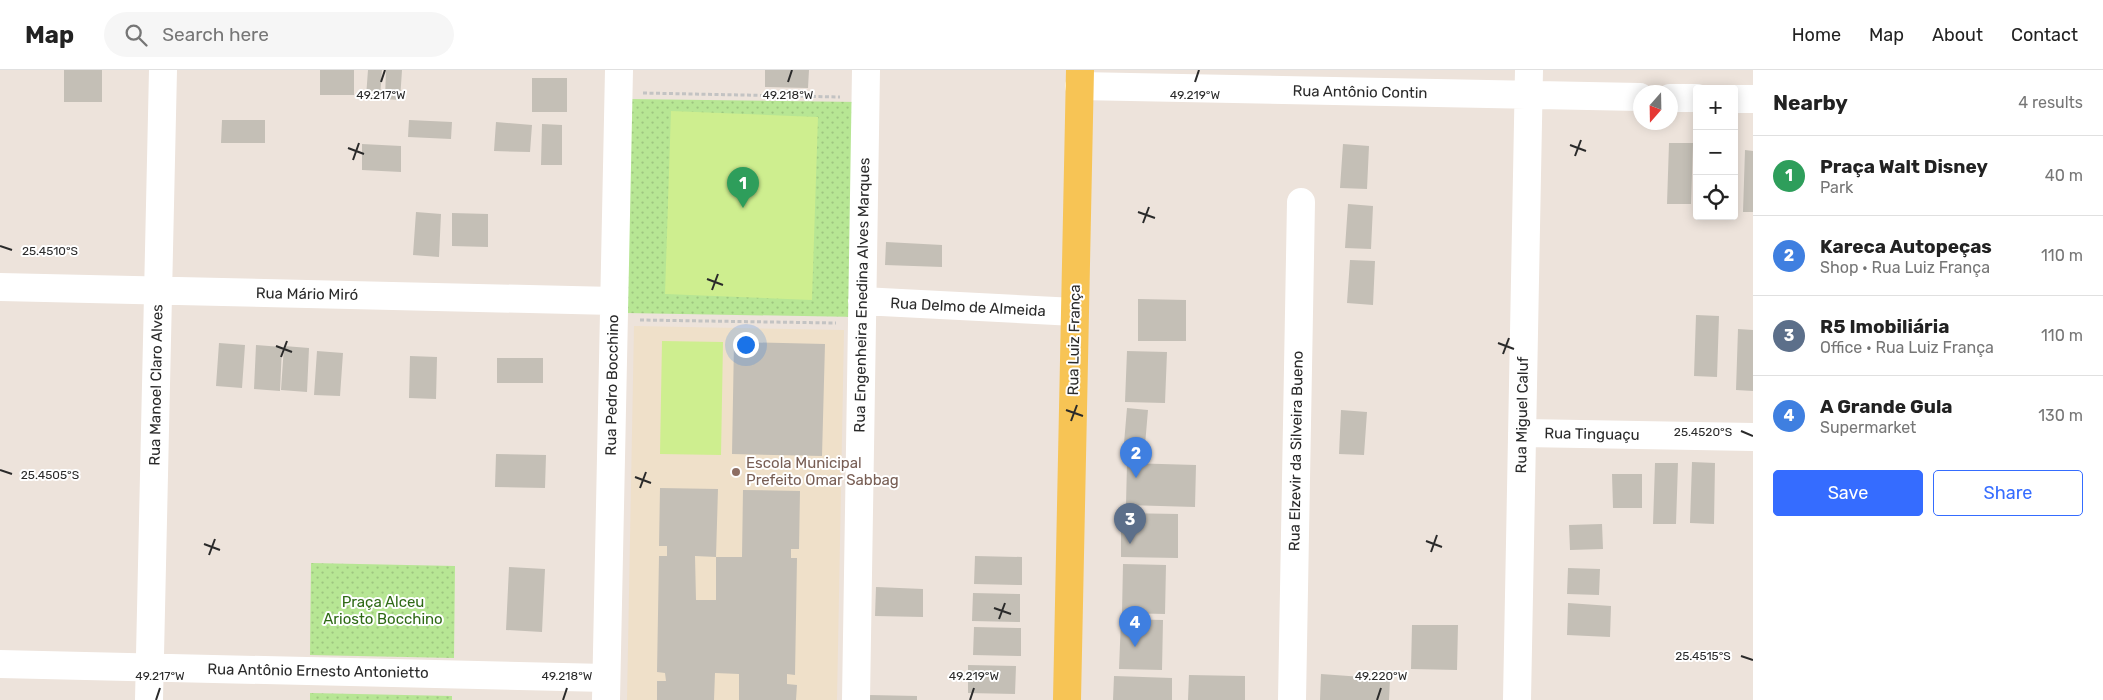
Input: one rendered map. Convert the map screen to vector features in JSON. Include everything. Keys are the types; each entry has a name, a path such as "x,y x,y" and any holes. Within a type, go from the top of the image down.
{"main road":[{"name":"Rua Luiz França","path":"1067,700 1080,78"}],"street":[{"name":"Rua Manoel Claro Alves","path":"149,700 163,70"},
{"name":"Rua Engenheira Enedina Alves Marques","path":"856,700 866,70"},
{"name":"Rua Antônio Contin","path":"1080,78 1529,82 1633,96"},
{"name":"Rua Pedro Bocchino","path":"606,689 619,81"},
{"name":"Rua Miguel Caluf","path":"1516,700 1529,82"},
{"path":"1678,98 1693,98"},
{"path":"1738,99 1753,99"},
{"name":"Rua Elzevir da Silveira Bueno","path":"1292,700 1301,202"},
{"name":"Rua Mário Miró","path":"0,287 158,291 614,310"},
{"name":"Rua Delmo de Almeida","path":"862,312 1075,312"},
{"name":"Rua Tinguaçu","path":"1522,433 1753,437"},
{"name":"Rua Antônio Ernesto Antonietto","path":"0,664 150,668 606,689"}],"path":[{"path":"619,81 865,98"},
{"path":"614,310 862,312"}],"shaded area":[{"name":"Escola Municipal Prefeito Omar Sabbag","path":"634,326 844,330 837,700 627,700"}],"green space":[{"path":"629,99 860,102 858,317 626,313"},
{"path":"671,111 818,117 812,300 665,294"},
{"path":"662,341 723,342 721,455 660,454"},
{"name":"Praça Alceu Ariosto Bocchino","path":"311,563 455,566 454,658 310,655"},
{"path":"310,693 452,696 452,700 310,700"}],"building":[{"path":"64,70 102,70 102,102 64,102"},
{"path":"320,70 354,70 354,95 320,95"},
{"path":"368,70 382,70 380,97 366,97"},
{"path":"386,70 402,70 400,100 385,99"},
{"path":"765,70 809,70 808,88 765,87"},
{"path":"532,78 567,78 567,112 532,112"},
{"path":"222,120 265,120 265,143 221,143"},
{"path":"409,120 452,122 451,139 408,137"},
{"path":"496,122 532,125 530,152 494,151"},
{"path":"542,124 562,125 562,165 541,165"},
{"path":"1669,143 1693,143 1691,204 1667,204"},
{"path":"362,144 401,146 401,172 362,170"},
{"path":"1343,144 1369,146 1367,189 1340,188"},
{"path":"1745,150 1753,151 1753,212 1743,212"},
{"path":"1348,204 1373,206 1371,249 1345,248"},
{"path":"416,212 441,214 439,257 413,255"},
{"path":"452,213 488,214 488,247 452,246"},
{"path":"886,242 942,245 942,267 885,265"},
{"path":"1350,260 1375,261 1373,305 1347,303"},
{"path":"1138,299 1186,300 1186,341 1138,341"},
{"path":"1696,315 1719,316 1717,377 1694,376"},
{"path":"1738,329 1753,330 1753,391 1736,390"},
{"path":"734,342 825,344 822,456 732,454"},
{"path":"219,343 245,345 242,388 216,386"},
{"path":"256,345 282,347 280,391 254,389"},
{"path":"284,346 309,348 307,392 281,390"},
{"path":"317,351 343,353 340,396 314,395"},
{"path":"1127,351 1167,352 1165,403 1125,402"},
{"path":"410,356 437,357 436,399 409,398"},
{"path":"497,358 543,358 543,383 497,383"},
{"path":"1127,408 1148,410 1144,457 1123,455"},
{"path":"1341,410 1367,412 1364,455 1339,454"},
{"path":"496,454 546,455 545,488 495,487"},
{"path":"1692,462 1715,463 1714,524 1690,523"},
{"path":"1127,463 1196,465 1195,507 1126,505"},
{"path":"1655,463 1678,463 1676,524 1653,524"},
{"path":"1612,474 1642,474 1642,508 1613,508"},
{"path":"660,488 718,489 716,557 742,557 743,490 800,491 799,549 791,549 791,558 797,558 795,675 787,674 787,684 797,685 796,700 739,700 739,674 715,673 714,700 657,700 657,681 666,681 665,673 657,672 659,556 667,556 667,546 659,546","holes":["695,556 716,557 716,600 696,600"]},
{"path":"1121,513 1178,514 1178,558 1121,557"},
{"path":"1602,524 1603,549 1570,550 1569,525"},
{"path":"975,556 1022,557 1022,585 974,584"},
{"path":"1123,564 1166,565 1165,614 1122,613"},
{"path":"509,567 545,569 542,632 506,630"},
{"path":"1568,568 1600,569 1599,595 1567,594"},
{"path":"876,587 923,589 923,617 875,616"},
{"path":"973,593 1020,594 1020,622 972,621"},
{"path":"1568,603 1611,606 1610,637 1567,635"},
{"path":"1121,619 1163,620 1162,670 1119,669"},
{"path":"1412,625 1458,625 1457,670 1411,669"},
{"path":"974,627 1021,628 1021,656 973,655"},
{"path":"968,665 1016,666 1015,694 968,693"},
{"path":"1321,674 1390,679 1389,700 1320,700"},
{"path":"1189,675 1245,676 1245,700 1188,700"},
{"path":"1114,676 1172,678 1172,700 1113,700"},
{"path":"869,695 917,696 917,700 869,700"}],"place":[{"name":"Praça Walt Disney","path":"743,208"},
{"name":"Escola Municipal Prefeito Omar Sabbag","path":"736,472"},
{"name":"Kareca Autopeças","path":"1136,478"},
{"name":"R5 Imobiliária","path":"1130,544"},
{"name":"A Grande Gula","path":"1135,647"}]}
